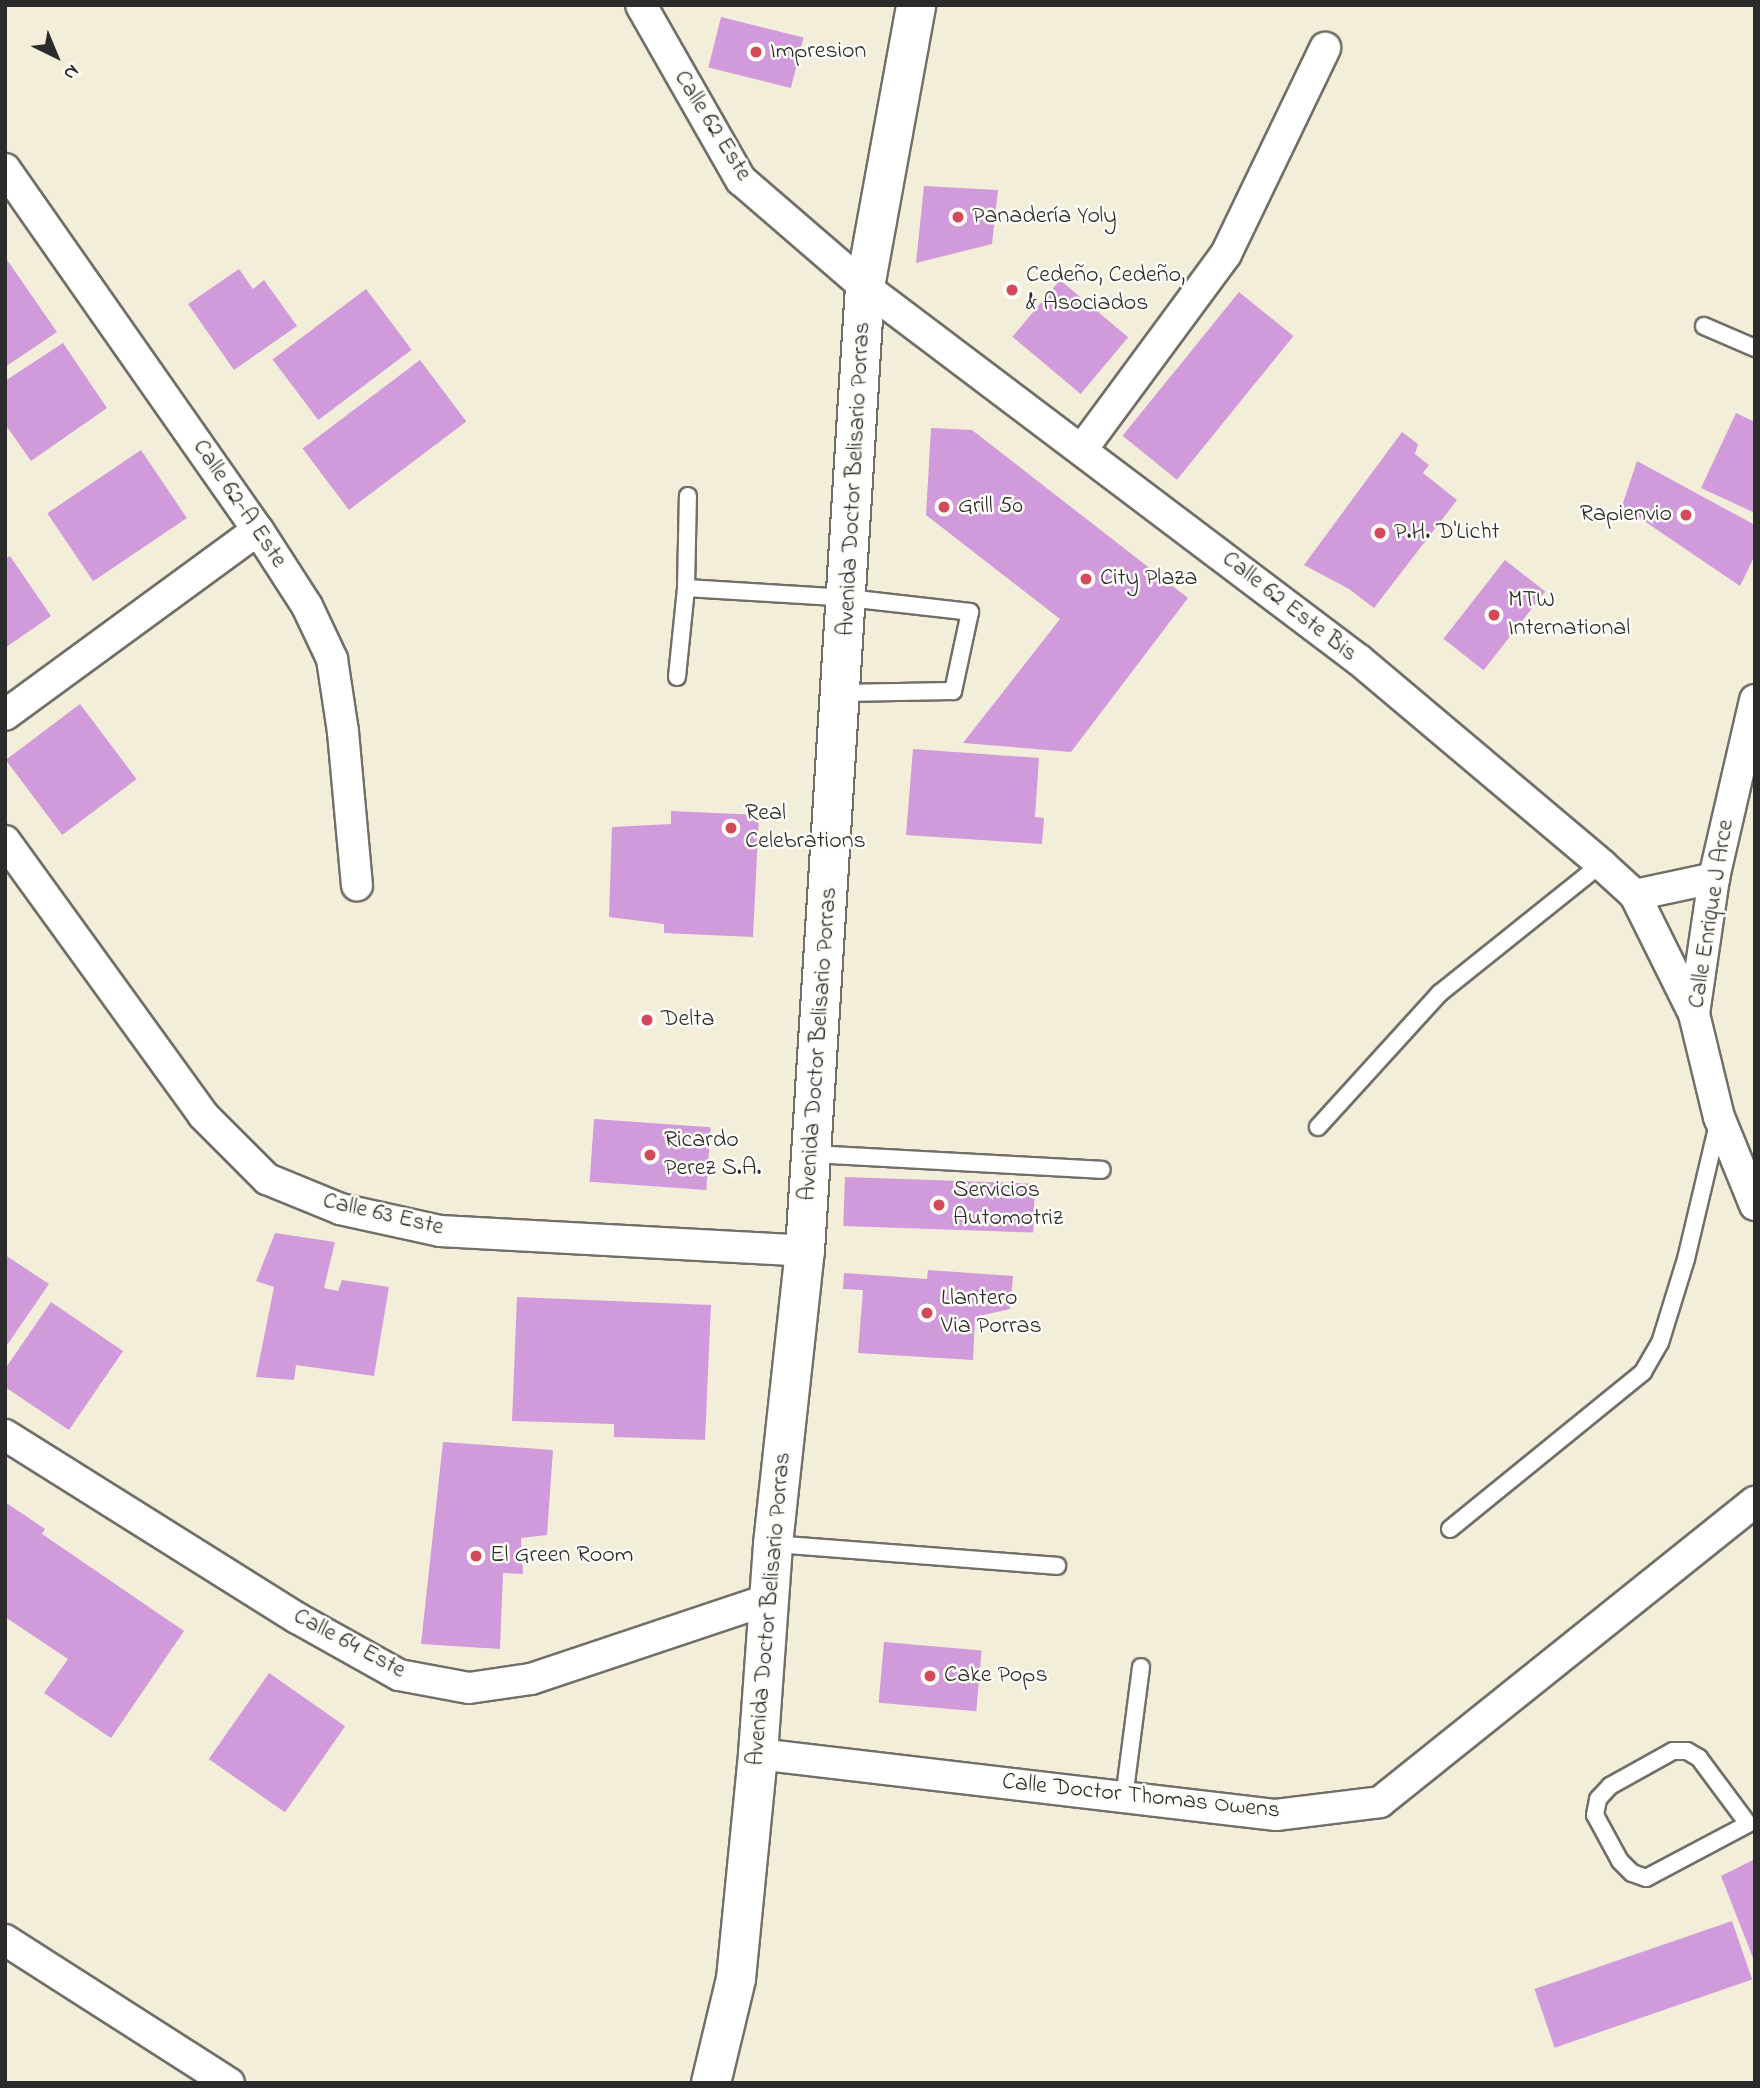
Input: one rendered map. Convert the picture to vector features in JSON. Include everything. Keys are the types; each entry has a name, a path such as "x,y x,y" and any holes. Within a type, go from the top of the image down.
{"street":[{"name":"Calle 62 Este","path":"641,5 741,180 865,287"},
{"name":"Avenida Doctor Belisario Porras","path":"711,2083 736,1979 758,1754 773,1544 805,1251 848,598 865,287 916,5"},
{"path":"1083,448 1226,254 1325,48"},
{"name":"Calle 62-A Este","path":"5,169 258,530 307,606 332,659 343,732 357,885"},
{"name":"Calle 62 Este Bis","path":"865,287 1083,448 1359,660 1635,895"},
{"path":"5,715 258,530"},
{"name":"Calle Enrique J Arce","path":"1755,700 1714,878 1694,1014 1719,1117 1755,1205"},
{"name":"Calle 63 Este","path":"5,841 203,1115 267,1179 340,1209 440,1231 805,1251"},
{"path":"1694,1014 1635,895 1714,878"},
{"name":"Calle 64 Este","path":"5,1435 297,1618 399,1675 469,1688 531,1679 770,1599"},
{"name":"Calle Doctor Thomas Owens","path":"758,1754 1276,1815 1380,1802 1755,1502"},
{"path":"5,1940 229,2083"}],"lane":[{"path":"1704,326 1755,348"},
{"path":"677,677 686,588 688,496"},
{"path":"686,588 848,598 970,612 953,691 842,693"},
{"path":"1318,1127 1440,993 1601,864"},
{"path":"1450,1529 1643,1372 1660,1343 1686,1259 1719,1117"},
{"path":"811,1154 1102,1170"},
{"path":"773,1544 1057,1566"},
{"path":"1124,1798 1141,1667"},
{"path":"1673,1751 1687,1751 1699,1758 1751,1823 1646,1878 1632,1873 1620,1861 1595,1815 1598,1799 1610,1786 1673,1751"}],"building":[{"name":"Impresion","path":"721,17 803,38 791,88 708,67"},
{"name":"Panadería Yoly","path":"924,186 998,190 992,244 916,263"},
{"path":"5,257 57,332 5,367"},
{"path":"239,269 253,289 264,280 297,326 234,370 188,304"},
{"path":"1060,280 1128,337 1081,394 1012,337"},
{"path":"366,289 412,350 318,420 273,359"},
{"path":"1239,292 1293,336 1177,480 1123,436"},
{"path":"63,343 107,408 31,461 5,424 5,381"},
{"path":"420,360 466,421 349,510 303,448"},
{"path":"1736,413 1755,422 1755,513 1701,488"},
{"name":"City Plaza","path":"931,428 972,430 1188,598 1071,752 963,743 1060,619 926,515"},
{"name":"P.H. D'Licht","path":"1402,432 1418,444 1415,454 1429,465 1423,473 1457,500 1374,608 1349,589 1304,565"},
{"path":"141,450 187,518 93,581 47,513"},
{"name":"Rapienvio","path":"1637,461 1755,525 1755,555 1740,586 1622,506"},
{"path":"10,556 51,616 5,648 5,559"},
{"name":"MTW International","path":"1505,560 1545,591 1484,670 1443,639"},
{"path":"80,704 137,779 62,835 6,760"},
{"path":"913,749 1039,758 1035,817 1044,818 1042,844 906,835"},
{"path":"671,811 759,815 753,937 664,933 664,924 609,917 612,827 671,824"},
{"name":"Ricardo Perez S.A.","path":"594,1119 711,1127 706,1190 590,1182"},
{"name":"Servicios Automotriz","path":"845,1177 1035,1184 1033,1233 843,1226"},
{"path":"275,1233 335,1242 324,1288 338,1291 342,1280 389,1287 374,1376 296,1365 294,1380 256,1377 274,1287 256,1281"},
{"path":"5,1255 49,1284 5,1348"},
{"name":"Llantero Via Porras","path":"928,1270 1013,1276 1010,1309 975,1317 973,1360 858,1353 863,1290 843,1289 844,1273 927,1279"},
{"path":"517,1297 711,1305 705,1440 614,1437 614,1424 512,1421"},
{"path":"51,1302 123,1351 69,1430 5,1387 5,1369"},
{"name":"El Green Room","path":"443,1442 553,1450 547,1535 521,1538 523,1574 503,1573 500,1649 421,1644"},
{"path":"5,1502 45,1529 42,1534 184,1631 111,1738 44,1693 68,1659 5,1617"},
{"name":"Cake Pops","path":"884,1642 982,1651 976,1711 879,1703"},
{"path":"269,1673 345,1726 285,1812 209,1759"},
{"path":"1755,1859 1755,1963 1721,1876"},
{"path":"1732,1921 1752,1980 1555,2048 1534,1989"}],"place":[{"name":"Impresion","path":"756,52"},
{"name":"Panadería Yoly","path":"958,217"},
{"name":"Cedeño, Cedeño, & Asociados","path":"1012,290"},
{"name":"Grill 50","path":"944,507"},
{"name":"Rapienvio","path":"1686,515"},
{"name":"P.H. D'Licht","path":"1380,533"},
{"name":"City Plaza","path":"1086,579"},
{"name":"MTW International","path":"1494,615"},
{"name":"Real Celebrations","path":"731,828"},
{"name":"Delta","path":"647,1020"},
{"name":"Ricardo Perez S.A.","path":"650,1155"},
{"name":"Servicios Automotriz","path":"939,1205"},
{"name":"Llantero Via Porras","path":"927,1313"},
{"name":"El Green Room","path":"476,1556"},
{"name":"Cake Pops","path":"930,1676"}]}
